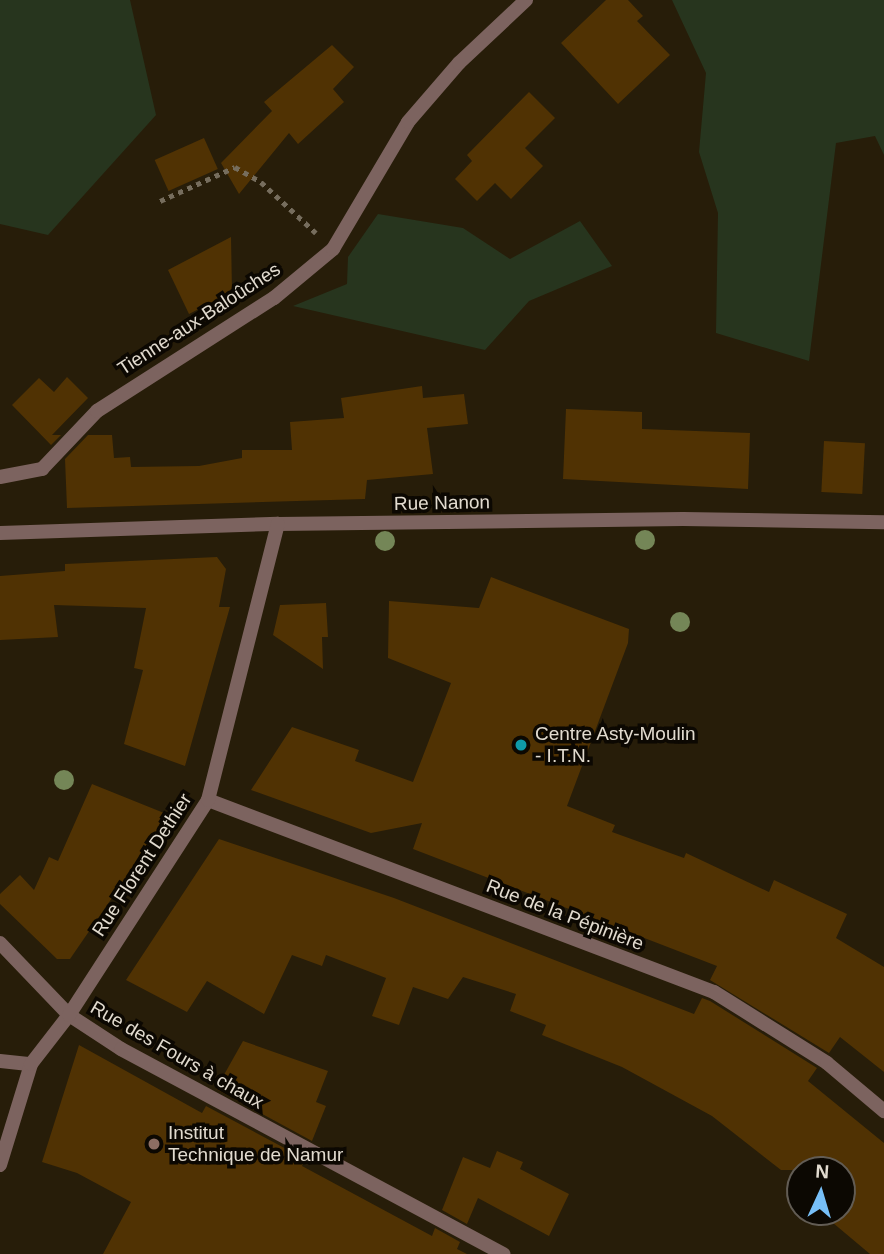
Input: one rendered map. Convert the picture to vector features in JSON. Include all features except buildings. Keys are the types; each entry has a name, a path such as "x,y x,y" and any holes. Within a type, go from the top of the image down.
{"street":[{"name":"Tienne-aux-Baloûches","path":"0,477 42,469 97,411 274,298 333,249 408,122 459,63 526,0"},
{"name":"Rue Nanon","path":"0,533 278,524 683,519 884,522"},
{"name":"Rue Florent Dethier","path":"0,1165 31,1064 69,1015 208,800 278,524"},
{"name":"Rue de la Pépinière","path":"208,800 714,992 827,1063 884,1111"},
{"name":"Rue des Fours à chaux","path":"0,943 69,1015 121,1049 503,1254"},
{"path":"0,1061 31,1064"}],"path":[{"path":"160,201 235,167 261,182 333,249"}],"green space":[{"path":"0,0 130,0 156,115 48,235 0,224"},
{"path":"672,0 884,0 884,155 875,136 836,143 809,361 716,333 718,213 699,152 706,73"},
{"path":"378,214 463,228 510,259 580,221 612,266 529,301 485,350 293,306 347,284 348,257"}],"place":[{"name":"Centre Asty-Moulin - I.T.N.","path":"521,745"},
{"name":"Institut Technique de Namur","path":"154,1144"}]}
